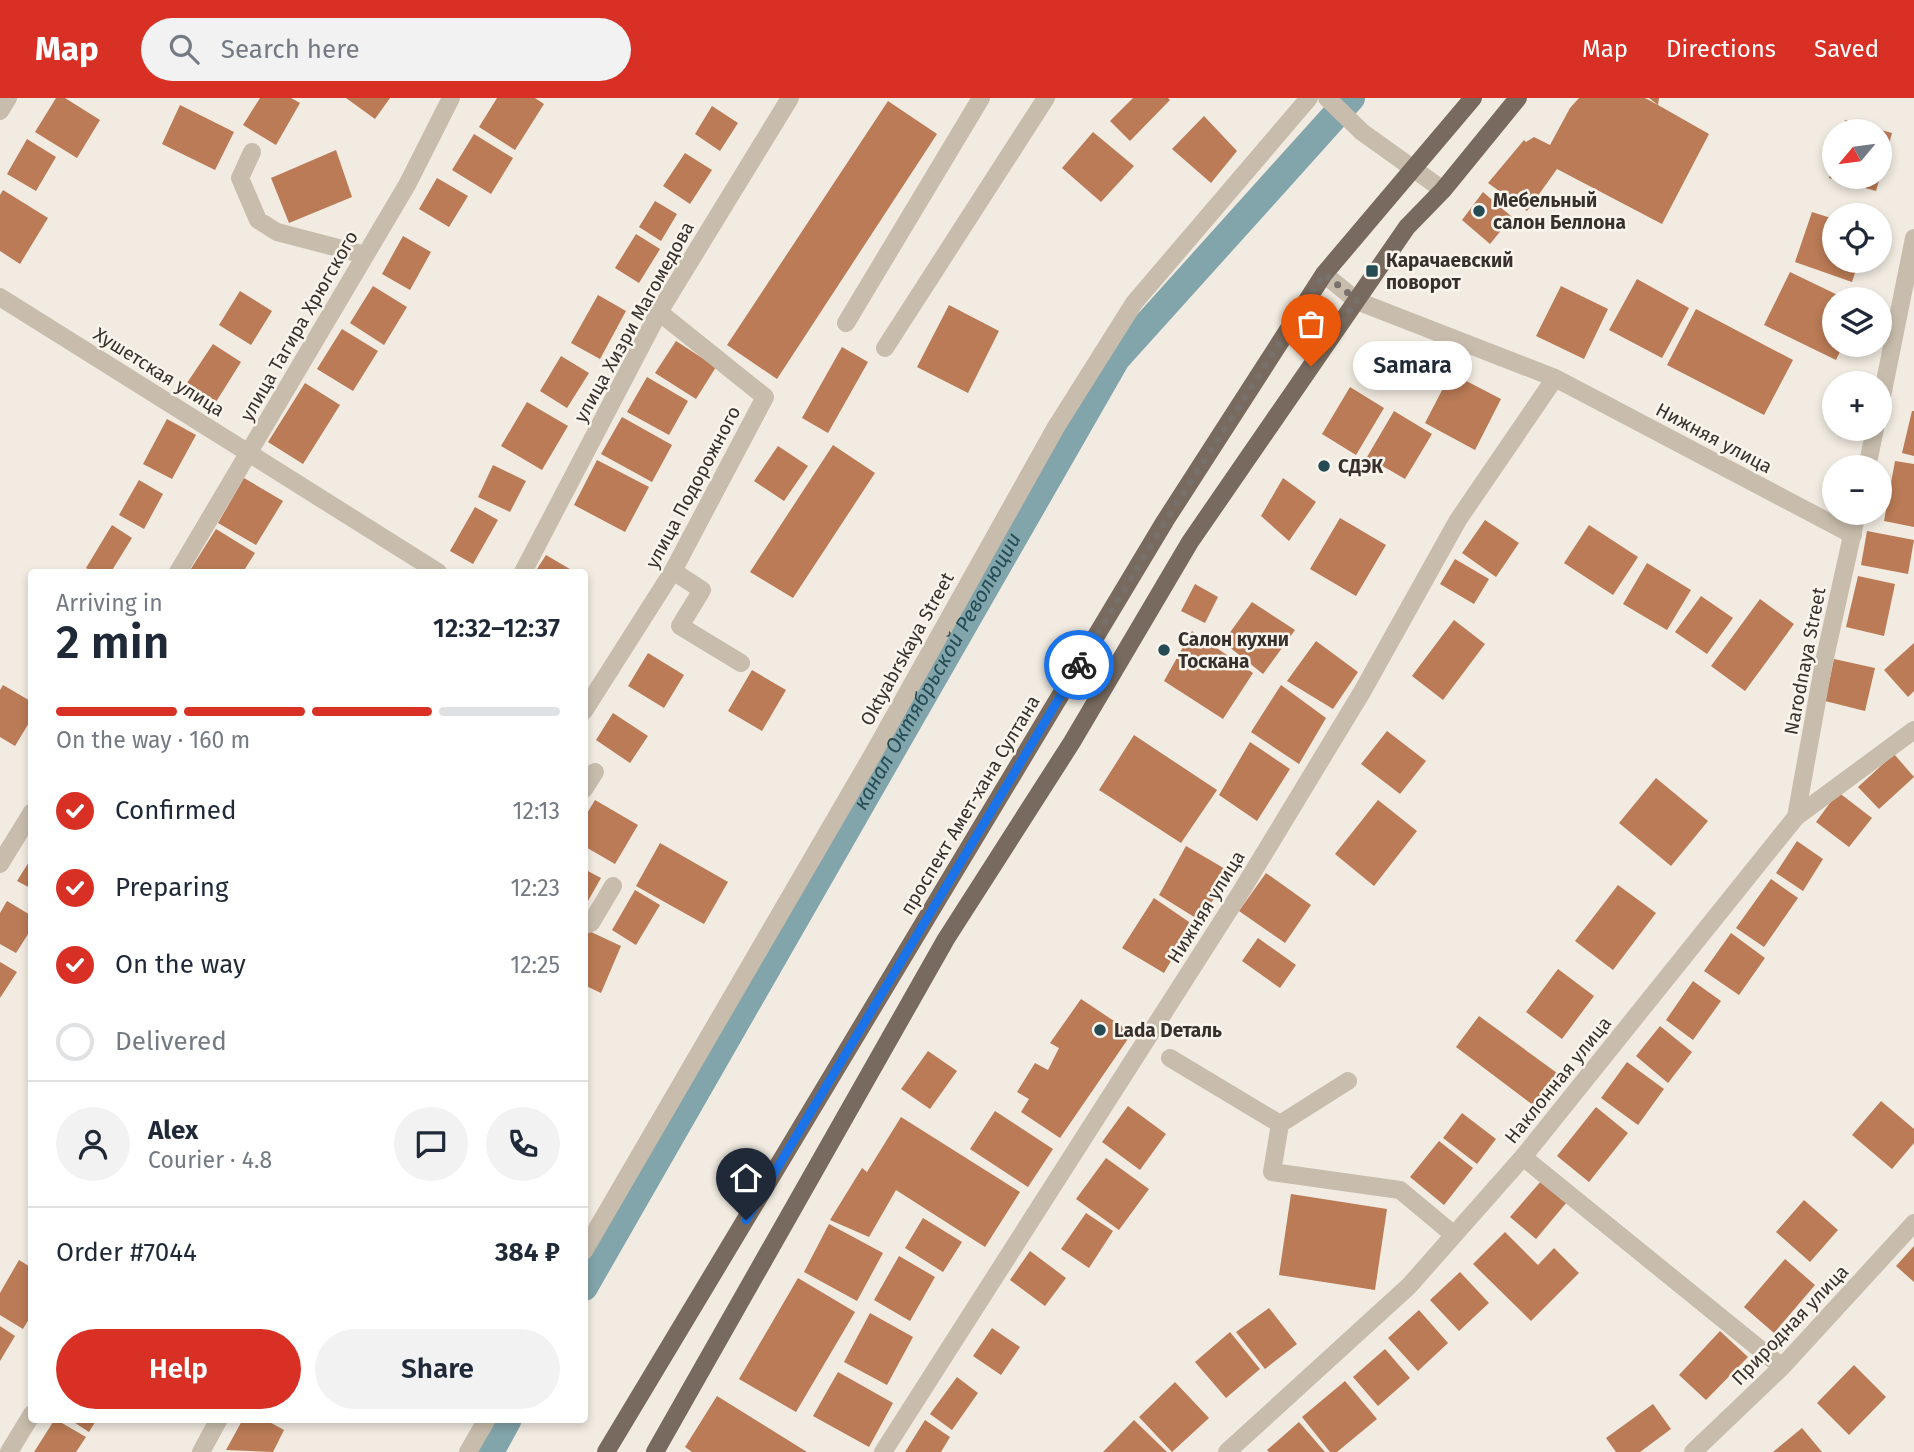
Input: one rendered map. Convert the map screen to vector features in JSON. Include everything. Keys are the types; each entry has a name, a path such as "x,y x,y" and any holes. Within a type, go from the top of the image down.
{"main road":[{"name":"проспект Амет-хана Султана","path":"606,1452 1165,522 1324,274 1473,98"},
{"path":"655,1452 946,939 1072,741 1190,542 1407,227 1443,190 1518,98"}],"street":[{"path":"0,111 8,98"},
{"name":"улица Тагира Хрюгского","path":"180,569 407,185 452,98"},
{"name":"улица Хизри Магомедова","path":"525,569 659,312 790,98"},
{"path":"846,323 981,98"},
{"path":"885,348 1046,98"},
{"name":"Oktyabrskaya Street","path":"588,1244 873,754 1056,427 1120,325 1134,303 1310,98"},
{"path":"1326,98 1362,132 1443,190"},
{"path":"252,152 240,178 258,220 276,232 365,255"},
{"path":"1887,371 1914,238"},
{"name":"Нижняя улица","path":"1324,274 1357,300 1555,378 1853,535"},
{"name":"Хушетская улица","path":"0,296 433,569"},
{"name":"улица Подорожного","path":"588,705 673,571 765,397 659,312"},
{"name":"Нижняя улица","path":"883,1452 1242,890 1362,692 1458,520 1555,378"},
{"name":"Narodnaya Street","path":"1796,817 1824,662 1855,525"},
{"path":"673,571 702,590 680,626 741,663"},
{"name":"Наклонная улица","path":"1227,1452 1409,1286 1523,1157 1796,817 1914,730"},
{"path":"588,783 595,772"},
{"path":"0,864 28,818"},
{"path":"588,924 613,886"},
{"path":"1170,1058 1280,1124"},
{"path":"1348,1081 1280,1124 1272,1172 1400,1190 1454,1234"},
{"path":"1523,1157 1782,1367"},
{"name":"Природная улица","path":"1693,1452 1782,1367 1914,1223"},
{"path":"9,1452 28,1421"},
{"path":"201,1452 217,1423"},
{"path":"468,1452 485,1423"}],"building":[{"path":"56,98 65,98 100,120 77,158 35,132"},
{"path":"260,98 291,98 300,103 276,145 243,125"},
{"path":"346,98 390,98 375,119"},
{"path":"497,98 535,98 544,104 515,150 479,127"},
{"path":"1133,98 1170,100 1130,141 1110,121"},
{"path":"1579,98 1645,98 1709,134 1662,224 1557,169 1527,211 1488,183 1524,140 1526,142 1534,137 1550,145 1570,108"},
{"path":"1649,98 1659,98 1658,105"},
{"path":"888,101 937,134 777,379 727,345"},
{"path":"180,105 234,132 215,170 162,144"},
{"path":"712,106 738,123 720,151 695,134"},
{"path":"1204,116 1237,151 1211,183 1172,149"},
{"path":"1093,132 1134,166 1101,202 1062,168"},
{"path":"474,134 513,158 491,194 452,170"},
{"path":"27,139 56,157 36,191 7,174"},
{"path":"336,150 352,197 289,223 271,178"},
{"path":"685,153 712,170 690,204 663,186"},
{"path":"437,178 468,196 449,227 419,209"},
{"path":"3,190 48,218 20,264 0,251 0,195"},
{"path":"1483,192 1512,217 1490,244 1462,220"},
{"path":"655,201 677,214 661,241 639,227"},
{"path":"1812,212 1822,215 1822,271 1795,262"},
{"path":"636,234 660,249 639,283 615,268"},
{"path":"403,236 431,252 410,290 382,274"},
{"path":"1790,272 1822,287 1822,353 1764,325"},
{"path":"1826,273 1855,273 1852,282"},
{"path":"1637,279 1689,308 1662,358 1609,330"},
{"path":"373,286 407,307 384,345 350,323"},
{"path":"1561,286 1608,309 1584,359 1536,336"},
{"path":"240,291 272,311 251,345 219,325"},
{"path":"598,295 626,311 600,359 571,343"},
{"path":"949,305 999,331 968,393 917,367"},
{"path":"1696,309 1793,360 1764,415 1667,365"},
{"path":"342,329 378,351 353,391 317,369"},
{"path":"676,341 716,367 696,399 655,373"},
{"path":"213,344 241,362 214,405 185,386"},
{"path":"842,347 868,362 828,433 802,418"},
{"path":"561,356 589,373 567,408 540,391"},
{"path":"1451,373 1501,399 1475,450 1425,423"},
{"path":"647,377 688,401 669,435 627,412"},
{"path":"305,383 340,405 303,464 268,442"},
{"path":"1350,387 1384,408 1356,455 1322,434"},
{"path":"527,402 568,426 542,470 501,446"},
{"path":"1394,411 1432,434 1405,479 1367,457"},
{"path":"1914,411 1914,456 1902,453"},
{"path":"622,417 672,445 652,482 601,454"},
{"path":"167,419 196,435 172,479 143,464"},
{"path":"833,445 875,473 793,598 750,572"},
{"path":"778,446 808,466 784,501 754,481"},
{"path":"597,460 649,487 625,532 574,505"},
{"path":"1895,461 1914,464 1914,527 1892,523 1892,477"},
{"path":"493,465 526,481 510,512 478,497"},
{"path":"244,478 283,501 256,545 218,523"},
{"path":"1283,478 1316,502 1289,541 1261,516"},
{"path":"139,480 163,494 144,529 119,515"},
{"path":"475,507 498,520 473,564 450,551"},
{"path":"1340,518 1386,545 1356,596 1310,569"},
{"path":"1485,520 1519,543 1496,577 1462,553"},
{"path":"112,525 132,538 113,569 86,568"},
{"path":"1589,525 1638,557 1613,595 1564,563"},
{"path":"216,529 255,553 245,569 191,569"},
{"path":"1867,531 1914,540 1908,574 1861,565"},
{"path":"546,555 570,569 537,569"},
{"path":"1455,559 1489,579 1474,604 1440,584"},
{"path":"1647,563 1691,590 1667,630 1623,604"},
{"path":"1858,576 1895,584 1884,636 1846,627"},
{"path":"1195,584 1218,597 1205,623 1181,611"},
{"path":"1701,596 1733,618 1707,654 1675,632"},
{"path":"1760,599 1794,624 1745,691 1711,666"},
{"path":"1252,602 1295,630 1263,674 1223,642"},
{"path":"1454,620 1485,644 1443,700 1412,676"},
{"path":"1192,631 1253,673 1223,719 1164,681"},
{"path":"1316,641 1358,672 1333,709 1287,681"},
{"path":"1914,643 1914,691 1908,697 1884,670"},
{"path":"648,653 684,675 664,708 628,686"},
{"path":"1834,659 1875,668 1865,711 1825,701"},
{"path":"752,670 786,690 762,731 728,711"},
{"path":"3,685 28,700 28,725 15,746 0,737 0,690"},
{"path":"1281,685 1326,718 1299,764 1251,732"},
{"path":"613,713 648,736 630,763 596,740"},
{"path":"1387,731 1426,761 1400,794 1361,764"},
{"path":"1134,735 1217,790 1181,843 1099,790"},
{"path":"1250,742 1290,769 1257,821 1219,795"},
{"path":"1894,754 1914,777 1879,809 1858,787"},
{"path":"1656,778 1708,821 1671,866 1619,823"},
{"path":"1838,792 1872,818 1849,847 1816,822"},
{"path":"595,800 638,825 615,864 588,848 588,811"},
{"path":"1378,800 1417,831 1374,886 1335,854"},
{"path":"1797,841 1823,859 1803,891 1776,873"},
{"path":"660,843 728,882 704,924 636,886"},
{"path":"1186,846 1232,873 1199,920 1159,895"},
{"path":"28,863 28,887 17,881"},
{"path":"588,871 601,878 588,901"},
{"path":"1266,873 1311,905 1285,943 1239,911"},
{"path":"1771,879 1798,898 1764,947 1736,928"},
{"path":"1618,885 1656,913 1613,970 1575,941"},
{"path":"635,890 660,905 636,945 612,930"},
{"path":"1154,898 1192,924 1164,973 1122,948"},
{"path":"7,901 28,914 28,934 16,953 0,944 0,913"},
{"path":"589,931 621,946 601,993 588,987"},
{"path":"1731,933 1765,958 1739,995 1704,971"},
{"path":"1258,938 1296,965 1280,988 1242,961"},
{"path":"0,962 17,972 0,998"},
{"path":"1558,969 1594,996 1562,1039 1526,1012"},
{"path":"1693,981 1721,1001 1693,1040 1666,1020"},
{"path":"1081,999 1132,1033 1060,1138 1021,1112 1029,1099 1017,1092 1035,1063 1048,1070 1059,1048 1050,1043"},
{"path":"1479,1016 1557,1073 1533,1105 1456,1047"},
{"path":"1660,1026 1692,1052 1668,1083 1636,1056"},
{"path":"928,1051 957,1071 930,1109 901,1089"},
{"path":"1627,1062 1664,1089 1638,1125 1601,1098"},
{"path":"1881,1101 1914,1129 1914,1143 1892,1169 1852,1135"},
{"path":"1128,1106 1166,1134 1140,1170 1102,1142"},
{"path":"1596,1107 1628,1133 1589,1182 1557,1156"},
{"path":"995,1111 1053,1149 1028,1187 970,1149"},
{"path":"1462,1113 1496,1139 1477,1164 1443,1138"},
{"path":"901,1117 1020,1192 985,1247 896,1190 869,1237 830,1220 862,1168 867,1172"},
{"path":"1439,1141 1473,1168 1444,1205 1410,1177"},
{"path":"1106,1158 1149,1189 1119,1230 1076,1199"},
{"path":"1542,1180 1567,1202 1536,1239 1510,1217"},
{"path":"1291,1194 1387,1209 1375,1290 1279,1275"},
{"path":"1804,1200 1838,1230 1810,1262 1776,1232"},
{"path":"1086,1213 1113,1231 1089,1268 1061,1249"},
{"path":"923,1218 962,1242 943,1272 905,1248"},
{"path":"829,1224 883,1253 857,1301 804,1272"},
{"path":"1505,1232 1538,1265 1554,1248 1579,1273 1531,1321 1473,1264"},
{"path":"1914,1246 1914,1282 1896,1266"},
{"path":"1030,1251 1066,1278 1045,1306 1010,1280"},
{"path":"899,1256 935,1277 910,1321 874,1300"},
{"path":"1785,1259 1815,1285 1774,1333 1744,1307"},
{"path":"19,1260 28,1266 28,1321 23,1329 0,1315 0,1293"},
{"path":"1460,1272 1489,1303 1459,1331 1430,1300"},
{"path":"798,1278 855,1312 796,1412 739,1379"},
{"path":"1269,1308 1297,1344 1265,1369 1236,1332"},
{"path":"1419,1310 1448,1343 1418,1371 1388,1338"},
{"path":"870,1313 913,1337 887,1385 844,1362"},
{"path":"0,1326 15,1336 0,1361"},
{"path":"992,1328 1020,1347 1001,1375 973,1356"},
{"path":"1720,1331 1748,1357 1706,1400 1679,1375"},
{"path":"1230,1332 1260,1369 1226,1398 1195,1362"},
{"path":"1385,1349 1410,1378 1378,1406 1353,1377"},
{"path":"1854,1365 1886,1397 1849,1435 1817,1403"},
{"path":"838,1372 893,1403 869,1447 813,1416"},
{"path":"957,1377 978,1393 952,1430 930,1414"},
{"path":"1345,1381 1377,1419 1337,1452 1330,1452 1302,1417"},
{"path":"1175,1382 1209,1418 1172,1452 1139,1417"},
{"path":"717,1396 807,1452 692,1452 685,1447"},
{"path":"1653,1404 1671,1429 1640,1452 1616,1452 1606,1438"},
{"path":"925,1420 950,1437 941,1452 905,1452"},
{"path":"1134,1420 1167,1452 1103,1452"},
{"path":"1299,1422 1325,1452 1267,1450"},
{"path":"52,1423 62,1423 86,1437 76,1452 34,1452"},
{"path":"75,1423 95,1423 89,1432"},
{"path":"241,1423 271,1423 284,1430 273,1452 226,1450"},
{"path":"1802,1428 1822,1452 1773,1452"}],"waterway":[{"name":"канал Октябрьской Революции","path":"588,1280 1116,359 1351,98"},
{"name":"канал Октябрьской Революции","path":"490,1452 506,1423"}],"way so far":[{"path":"1079,665 1165,522 1324,274 1357,300 1311,366"}],"place":[{"name":"Мебельный салон Беллона","path":"1479,211"},
{"name":"Карачаевский поворот","path":"1372,271"},
{"name":"Samara","path":"1311,366"},
{"name":"СДЭК","path":"1324,466"},
{"name":"Салон кухни Тоскана","path":"1164,650"},
{"name":"Lada Dеталь","path":"1100,1030"}],"route":[{"path":"746,1220 1079,665"}]}
